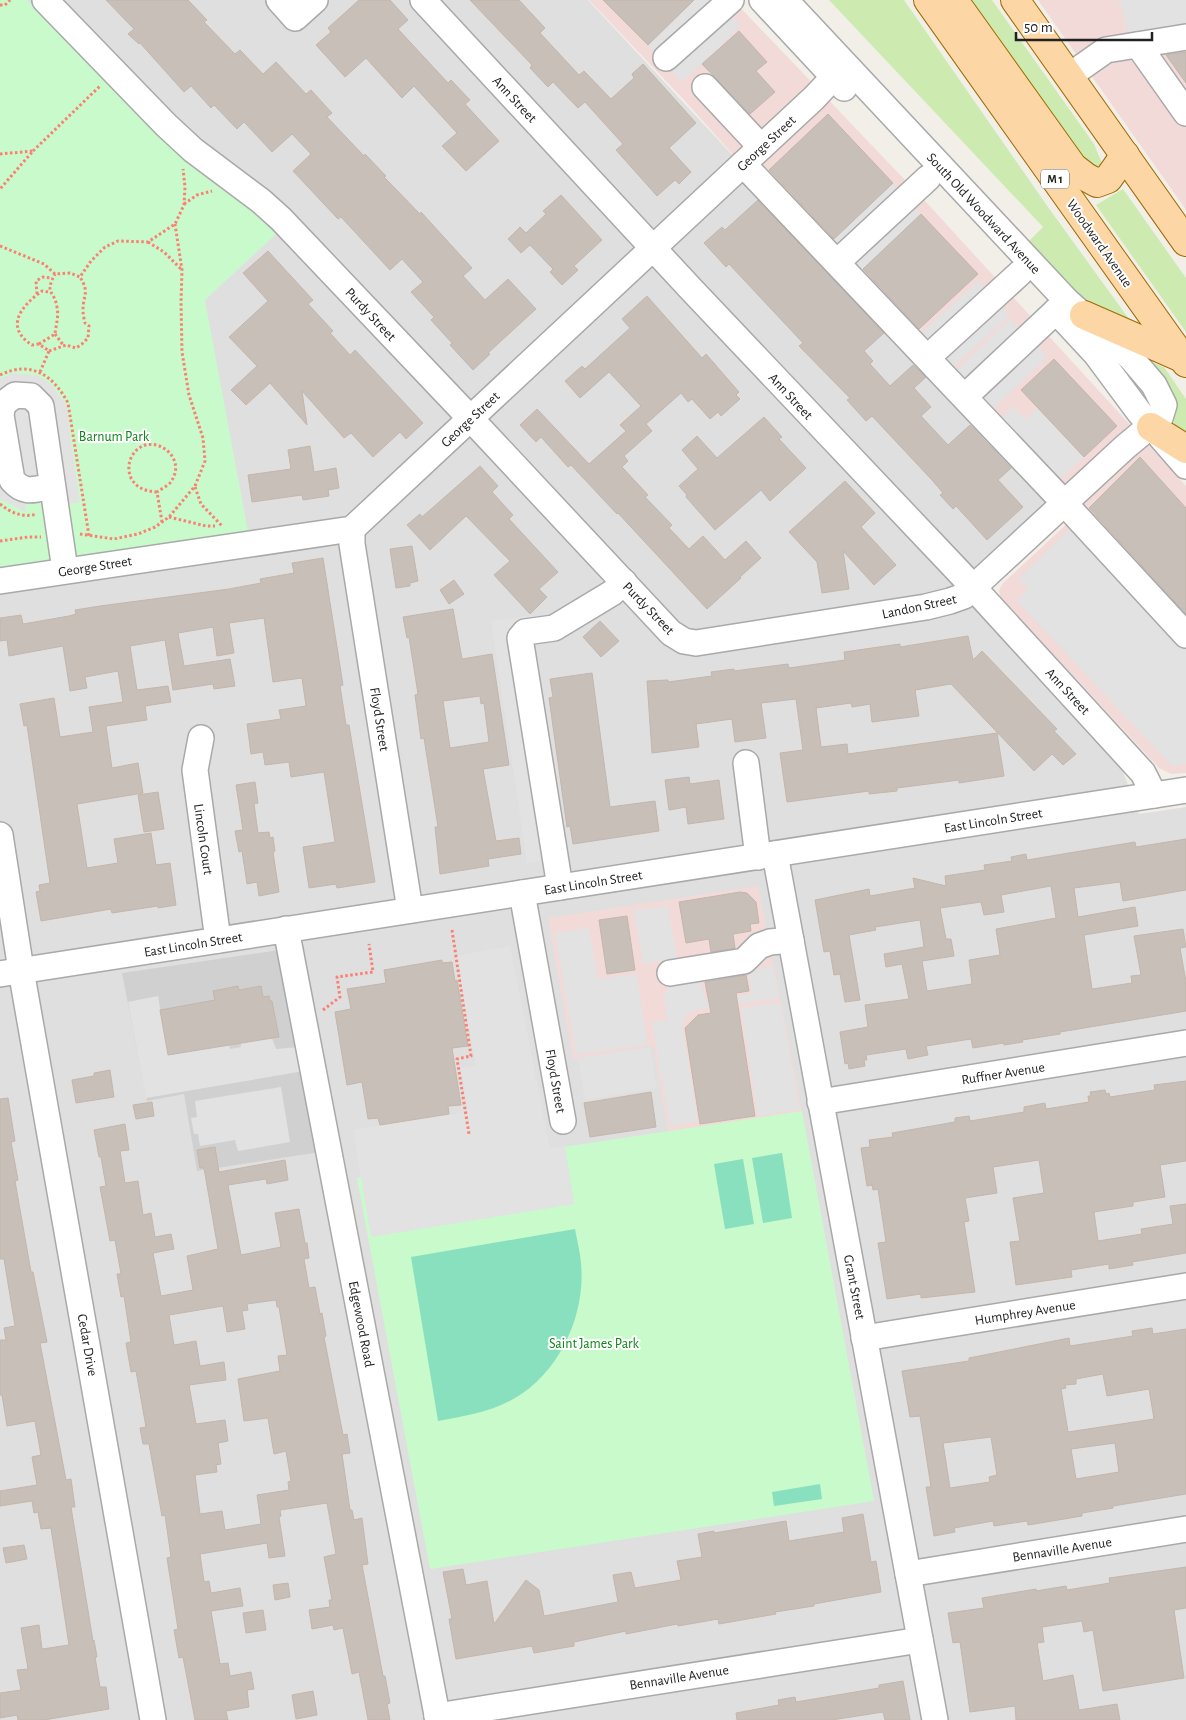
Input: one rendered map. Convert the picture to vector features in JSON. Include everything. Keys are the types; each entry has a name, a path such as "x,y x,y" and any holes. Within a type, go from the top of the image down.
{"main road":[{"name":"Woodward Avenue","path":"928,0 1184,360"},
{"path":"945,0 960,9 1073,167 1098,183 1108,179 1125,155"},
{"path":"1015,0 1186,242"},
{"path":"1084,315 1184,360"},
{"path":"1151,427 1186,449"}],"street":[{"name":"Purdy Street","path":"45,0 166,125 193,150 261,200 281,219 671,633 684,641"},
{"path":"278,0 295,18 315,0"},
{"name":"Ann Street","path":"423,0 1143,773 1154,795"},
{"path":"666,58 731,0"},
{"name":"South Old Woodward Avenue","path":"762,0 839,71 1067,301 1122,348 1154,385 1164,405 1160,418 1151,427"},
{"name":"South Old Woodward Avenue","path":"785,0 839,71 928,178 1096,354 1151,427 1186,466"},
{"path":"1069,76 1106,50 1186,37"},
{"path":"1138,45 1186,113"},
{"name":"George Street","path":"0,581 352,529 743,164 839,71"},
{"path":"705,87 761,147"},
{"path":"743,164 1065,504 1186,635"},
{"path":"846,254 928,178"},
{"path":"938,348 1020,273"},
{"path":"972,389 1056,311"},
{"name":"Landon Street","path":"684,641 708,642 926,607 950,602 964,596 1125,447 1151,427"},
{"path":"52,486 65,570"},
{"name":"Floyd Street","path":"352,529 352,544 410,910"},
{"path":"560,887 520,638 525,632 554,628 612,593 624,582"},
{"name":"Lincoln Court","path":"201,738 194,770 218,940"},
{"name":"Grant Street","path":"746,763 766,855 791,940 935,1720"},
{"name":"East Lincoln Street","path":"11,972 1186,790"},
{"name":"Cedar Drive","path":"0,835 11,972 153,1720"},
{"name":"Floyd Street","path":"522,892 564,1121"},
{"name":"Edgewood Road","path":"286,929 438,1718"},
{"path":"670,973 744,961 759,946 770,942 791,940"},
{"name":"Ruffner Avenue","path":"820,1102 1186,1043"},
{"name":"Humphrey Avenue","path":"864,1338 1186,1286"},
{"name":"Bennaville Avenue","path":"908,1574 1186,1529"},
{"name":"Bennaville Avenue","path":"438,1718 920,1640"}],"path":[{"path":"0,5 5,5 10,0"},
{"path":"0,189 33,151 101,85"},
{"path":"148,242 175,224 184,204 185,187 182,164 193,150"},
{"path":"0,154 33,151"},
{"path":"184,204 198,195 217,189"},
{"path":"77,534 114,538 138,534 155,527 169,518 195,486 204,461 203,438 190,395 182,352 182,270 175,224"},
{"path":"80,277 91,261 106,247 118,241 148,242 164,252 182,270"},
{"path":"0,246 44,264 55,274 70,273 80,277 84,284 86,295 83,309 85,323 88,326 88,338 76,348 64,346 48,351"},
{"path":"55,274 49,284 49,292 56,303 58,315 55,334 64,346"},
{"path":"37,294 36,281 43,277 52,278"},
{"path":"49,292 42,291 37,294 20,312 17,321 18,330 24,340 32,345 39,344 55,334"},
{"path":"39,344 48,351"},
{"path":"40,372 48,351"},
{"path":"156,445 168,450 174,458 176,470 170,483 157,492 146,491 136,485 130,476 128,464 134,454 143,446 156,445"},
{"path":"195,486 201,504 222,526"},
{"path":"157,492 162,522"},
{"path":"0,504 13,514 33,516 40,514"},
{"path":"169,518 206,526 228,526"},
{"path":"0,542 28,537 46,537"},
{"path":"452,930 471,1056 457,1059 469,1134"},
{"path":"318,1013 340,997 337,977 374,972 369,944"}],"shaded area":[{"path":"0,0 588,0 1052,498 987,559 953,585 1027,661 1119,761 1139,814 1186,807 1186,1720 0,1720"},
{"path":"589,0 733,0 926,202 1186,486 1186,773 1171,774 1159,768 1000,597 999,590 1003,583 1083,509 736,158"},
{"path":"694,0 716,0 741,26 682,82 647,45"},
{"path":"1038,0 1186,0 1186,210 1182,204"},
{"path":"1115,0 1186,0 1186,27 1128,36 1121,3"},
{"path":"893,183 921,214 858,274 829,243"},
{"path":"978,281 1010,315 952,369 920,334"},
{"path":"1010,319 1047,357 989,413 952,375"},
{"path":"13,373 36,375 50,383 67,406 80,502 50,507 45,495 25,496 26,512 0,499 0,379"},
{"path":"1013,407 1025,420 1037,408 1084,457 1056,483 997,422"},
{"path":"1075,524 1186,641 1186,763 1172,766 1017,601 1028,589 1018,579"},
{"path":"527,616 563,857 527,863 491,621"},
{"path":"758,886 802,1111 668,1132 653,1045 573,1059 548,918"},
{"path":"668,906 677,959 643,964 634,910"},
{"path":"589,928 598,979 637,974 647,1044 576,1055 555,933"},
{"path":"510,946 550,1148 565,1146 574,1204 371,1237 353,1130 468,1112 461,1068 476,1066 456,956"},
{"path":"280,950 320,1152 197,1171 184,1094 147,1101 122,973"},
{"path":"772,966 779,998 695,1010 685,1016 682,1026 698,1121 670,1126 652,1022 667,1020 664,993 672,985 701,979 705,1001 752,994 748,970"},
{"path":"158,996 168,1055 229,1044 230,1049 241,1047 240,1039 272,1038 276,1049 299,1047 304,1071 146,1098 128,1002"},
{"path":"780,1003 800,1109 758,1116 741,1008"},
{"path":"650,1047 657,1088 585,1100 578,1058"},
{"path":"281,1087 290,1142 238,1151 235,1140 200,1146 198,1134 194,1134 191,1118 197,1117 195,1101"}],"green space":[{"name":"Barnum Park","path":"0,0 27,0 184,159 246,204 276,234 205,300 248,532 0,568"},
{"path":"829,0 904,0 1048,207 1129,319 1129,324 1074,295 1025,245 1043,227"},
{"path":"967,0 992,0 1094,144 1102,163 1097,169 1086,169"},
{"path":"1123,189 1186,278 1186,332 1096,205"},
{"path":"1149,361 1164,367 1186,399 1186,437 1174,425 1174,401"},
{"name":"Saint James Park","path":"802,1111 874,1501 430,1569 357,1178"},
{"path":"782,1153 792,1218 763,1223 752,1158"},
{"path":"743,1159 754,1224 725,1229 714,1164"},
{"path":"575,1229 581,1263 579,1302 567,1340 557,1357 531,1387 506,1403 478,1413 438,1421 411,1257"},
{"path":"820,1484 822,1499 774,1506 772,1492"}],"building":[{"path":"106,0 188,0 207,20 204,22 235,54 240,50 263,74 276,62 306,94 311,90 332,113 327,117 364,156 365,154 386,176 384,177 420,214 421,212 472,268 463,276 485,300 508,279 536,309 488,353 490,354 473,370 450,345 452,343 431,320 434,317 411,292 423,282 402,259 390,270 341,217 338,219 293,171 311,154 292,134 272,152 244,122 237,129 214,105 211,108 191,86 184,92 140,43 128,34 134,29"},
{"path":"359,0 390,0 408,20 398,29 448,83 451,80 470,100 465,104 499,141 466,171 442,146 457,133 414,86 402,98 366,58 345,77 316,45 331,32 328,28"},
{"path":"470,0 519,0 545,28 540,33 579,75 584,71 611,99 634,78 632,74 643,64 696,123 669,148 691,172 679,184 675,180 657,196 616,150 623,144 585,102 578,108 553,82 548,87 530,68 532,65"},
{"path":"603,0 694,0 648,45"},
{"path":"739,31 767,62 756,71 775,92 750,114 702,64"},
{"path":"1186,52 1186,83 1166,55"},
{"path":"828,114 893,183 834,239 769,170"},
{"path":"561,195 602,240 574,266 578,270 562,285 550,272 553,269 530,245 521,253 508,239 520,227 526,233 546,214 543,211"},
{"path":"758,200 884,333 864,351 873,361 870,364 890,386 913,365 926,377 914,388 931,407 921,416 948,445 970,425 1011,468 998,480 1023,507 987,540 956,506 953,509 940,495 943,493 932,480 872,416 866,421 847,400 850,398 799,346 803,343 729,264 726,267 704,243 722,227 725,230"},
{"path":"921,214 978,274 919,329 863,269"},
{"path":"268,251 313,300 308,304 333,331 330,333 350,355 355,350 423,423 406,439 400,432 373,457 351,433 344,438 302,391 307,425 270,383 246,405 231,390 257,366 229,337 268,301 243,273"},
{"path":"647,296 702,358 706,354 739,392 736,395 740,399 721,416 718,412 710,419 692,399 688,402 681,393 646,424 652,431 624,456 628,461 622,467 648,495 645,497 672,525 669,528 689,549 703,536 725,560 746,541 761,558 707,609 571,465 568,467 541,437 536,442 520,425 537,409 589,464 626,431 620,425 641,406 609,372 580,398 565,381 582,366 585,369 630,328 622,319"},
{"path":"1054,359 1117,426 1084,457 1021,390"},
{"path":"764,417 782,437 779,439 806,468 770,501 761,490 715,530 686,497 687,495 679,486 698,469 682,450 697,436 717,458"},
{"path":"310,446 314,472 336,468 339,488 328,490 329,496 303,500 302,495 252,502 248,475 291,469 288,450"},
{"path":"1140,457 1186,508 1186,614 1089,508"},
{"path":"480,466 498,486 492,492 513,515 509,519 558,572 539,589 547,597 530,614 494,575 510,561 466,516 430,550 407,525 420,514 422,517"},
{"path":"845,481 875,513 861,527 896,565 874,585 843,551 849,589 822,593 817,562 789,532"},
{"path":"412,546 418,581 410,583 410,586 396,588 390,549"},
{"path":"323,558 343,685 340,686 346,725 349,725 375,882 337,888 336,884 309,888 303,847 335,842 324,772 291,777 289,762 265,765 263,752 251,754 247,724 281,719 279,710 306,706 302,678 273,682 264,618 229,623 234,653 217,656 213,627 178,633 184,666 230,659 235,686 214,689 213,684 173,690 165,640 130,646 137,690 168,686 171,702 145,706 147,720 106,726 112,768 138,763 143,793 77,804 87,868 118,863 114,839 151,833 156,865 170,863 176,905 112,913 111,909 41,921 36,892 40,891 39,885 50,883 27,725 24,726 20,704 54,698 60,737 93,732 89,707 123,702 118,671 85,677 87,688 70,691 63,646 9,656 7,640 0,641 0,618 21,615 23,624 69,616 76,614 75,610 229,589 261,583 260,579 294,573 292,563"},
{"path":"454,580 464,594 449,604 440,590"},
{"path":"453,609 462,659 492,654 509,765 483,769 496,841 519,838 521,854 488,859 489,866 440,874 435,827 438,827 424,738 421,739 415,695 418,694 409,637 407,638 403,617","holes":["480,696 481,704 484,703 489,742 450,748 443,701"]},
{"path":"600,621 619,641 601,657 583,637"},
{"path":"968,636 973,660 982,651 1057,729 1054,731 1076,754 1063,765 1052,754 1034,771 951,684 915,690 919,716 872,722 870,704 852,707 851,703 816,708 821,747 847,744 848,754 997,733 1004,776 959,783 959,780 897,788 897,791 869,794 869,791 787,802 780,753 803,750 796,699 761,703 766,738 735,742 732,719 696,724 699,747 652,753 647,681 668,680 668,682 712,676 711,672 788,664 789,668 845,660 844,652 900,644 900,647"},
{"path":"592,673 610,807 655,801 659,831 573,844 570,826 567,827 549,698 553,697 550,679"},
{"path":"689,777 690,784 719,780 724,819 688,824 686,807 669,810 665,780"},
{"path":"255,782 258,803 254,804 258,833 269,832 270,838 273,837 275,851 273,852 279,892 259,896 257,882 247,884 242,851 239,852 235,831 243,830 236,785"},
{"path":"158,792 164,829 144,832 138,795"},
{"path":"1186,839 1186,890 1123,901 1120,882 1074,888 1078,917 1135,907 1138,926 1084,935 1092,989 1132,983 1131,976 1141,975 1134,936 1183,929 1186,947 1180,948 1186,982 1186,1011 1060,1032 1060,1034 1004,1045 1004,1043 973,1048 971,1039 926,1046 928,1055 908,1059 906,1049 866,1055 867,1060 864,1060 865,1066 849,1069 848,1063 845,1064 840,1032 868,1027 865,1005 909,999 902,964 886,967 884,954 924,947 920,920 875,927 876,930 849,935 860,1000 845,1002 840,974 834,975 830,951 824,952 815,900 869,889 870,896 915,888 913,878 946,886 945,876 985,870 984,865 1012,861 1011,857 1026,854 1027,860 1135,842 1136,847","holes":["1051,886 1056,918 996,929 1000,955 969,960 972,984 927,991 922,961 954,956 951,939 946,939 940,908 981,902 984,915 1004,912 1001,895"]},
{"path":"740,892 747,893 756,902 759,923 750,924 751,931 733,934 735,948 711,952 709,939 686,943 679,902"},
{"path":"627,916 635,970 607,974 599,920"},
{"path":"442,960 442,963 452,962 455,981 457,980 468,1046 452,1048 461,1105 448,1106 449,1114 380,1125 378,1118 368,1119 362,1082 347,1085 335,1012 351,1009 347,989 386,983 384,970"},
{"path":"746,975 749,991 736,993 755,1116 700,1124 685,1028 698,1015 711,1013 705,982"},
{"path":"238,986 239,990 261,986 263,997 269,996 270,1001 272,1001 279,1037 168,1055 160,1010 215,1000 213,991"},
{"path":"110,1070 114,1097 76,1103 72,1080 94,1076 94,1073"},
{"path":"1186,1081 1186,1161 1160,1165 1165,1197 1133,1202 1133,1206 1094,1212 1098,1241 1142,1234 1141,1229 1173,1224 1170,1206 1186,1204 1186,1253 1132,1262 1133,1265 1109,1269 1109,1264 1071,1270 1072,1277 1016,1285 1010,1242 1020,1241 1013,1198 1044,1193 1039,1160 993,1167 997,1193 965,1198 969,1221 964,1222 975,1292 921,1298 921,1294 887,1299 878,1243 886,1242 878,1189 873,1190 872,1185 867,1186 861,1148 870,1147 869,1140 893,1137 892,1133 955,1122 955,1118 969,1116 970,1121 1024,1112 1024,1107 1045,1103 1046,1109 1089,1102 1088,1096 1091,1096 1090,1092 1105,1090 1106,1094 1109,1093 1110,1097 1155,1090 1154,1085"},
{"path":"651,1092 656,1127 590,1137 584,1103"},
{"path":"8,1098 15,1141 11,1142 18,1180 15,1181 31,1272 33,1272 47,1342 40,1343 66,1480 71,1479 75,1507 71,1507 97,1657 95,1657 100,1687 106,1687 109,1709 44,1720 18,1720 17,1715 0,1718 0,1693 21,1690 17,1670 28,1669 21,1628 39,1625 42,1649 69,1645 51,1528 41,1529 38,1512 34,1513 32,1501 0,1506 0,1491 37,1485 32,1457 41,1455 35,1421 7,1426 2,1395 0,1395 0,1340 6,1340 4,1328 15,1326 4,1259 0,1259 0,1099"},
{"path":"152,1102 154,1116 136,1119 133,1105"},
{"path":"125,1124 129,1150 120,1151 125,1183 138,1181 143,1215 151,1213 155,1237 171,1234 174,1249 153,1253 161,1296 193,1290 187,1256 218,1249 204,1168 200,1168 197,1150 215,1147 219,1172 285,1160 288,1180 267,1184 266,1179 228,1185 241,1255 281,1247 275,1213 299,1209 309,1258 304,1259 309,1288 315,1287 320,1314 322,1313 326,1336 324,1337 343,1435 347,1434 350,1453 342,1454 350,1510 352,1510 354,1520 362,1518 368,1564 362,1565 390,1703 387,1704 390,1720 368,1720 359,1672 352,1674 343,1628 334,1630 333,1625 312,1629 309,1610 330,1607 329,1600 332,1600 324,1557 336,1554 327,1503 280,1510 281,1516 279,1517 285,1556 269,1558 267,1543 200,1554 204,1582 209,1581 211,1593 240,1588 243,1606 211,1611 220,1664 228,1663 230,1676 251,1672 254,1689 247,1690 249,1707 226,1711 228,1720 195,1720 183,1657 179,1658 174,1630 178,1629 167,1558 171,1557 165,1515 162,1516 149,1444 143,1444 140,1428 146,1427 136,1371 131,1372 126,1343 131,1342 124,1296 121,1297 117,1274 121,1274 115,1240 110,1241 100,1187 106,1186 94,1130","holes":["276,1300 277,1307 279,1307 287,1355 278,1356 280,1371 238,1379 244,1421 268,1418 274,1454 286,1451 291,1481 288,1482 289,1490 257,1495 261,1524 225,1530 222,1511 200,1514 195,1475 217,1472 216,1465 221,1464 218,1443 228,1441 225,1420 196,1424 189,1385 226,1380 224,1362 200,1366 196,1341 174,1345 169,1315 223,1306 227,1332 245,1329 242,1311 248,1310 247,1304"]},
{"path":"1152,1328 1153,1334 1186,1329 1186,1494 1113,1506 1113,1508 1082,1513 1082,1516 1028,1525 1027,1521 994,1526 993,1521 954,1528 955,1532 934,1536 926,1487 931,1487 920,1416 910,1417 902,1371 969,1361 969,1358 1069,1338 1070,1346 1133,1336 1132,1331","holes":["1103,1374 1107,1396 1149,1389 1154,1419 1068,1432 1061,1389 1066,1388 1065,1385 1076,1384 1076,1379","991,1437 997,1475 989,1477 990,1482 950,1488 943,1443","1115,1443 1119,1472 1076,1479 1071,1449"]},
{"path":"863,1514 871,1562 876,1561 881,1592 719,1624 718,1619 678,1626 677,1624 626,1634 626,1631 574,1642 574,1646 534,1653 532,1646 456,1659 449,1619 452,1619 443,1572 463,1569 466,1585 487,1581 494,1624 526,1580 539,1590 544,1616 618,1602 613,1575 631,1572 635,1588 681,1580 677,1561 702,1557 698,1534 786,1521 789,1541 844,1532 842,1518"},
{"path":"24,1545 27,1559 6,1563 3,1548"},
{"path":"1186,1567 1186,1608 1174,1610 1184,1678 1103,1691 1093,1630 1084,1632 1082,1621 1042,1627 1044,1642 1037,1643 1043,1681 1073,1675 1079,1710 1117,1704 1120,1720 1016,1720 1015,1706 970,1712 960,1642 953,1643 948,1613 984,1608 982,1598 1066,1586 1067,1590 1110,1583 1109,1578"},
{"path":"288,1583 290,1597 275,1600 273,1585"},
{"path":"263,1610 266,1630 246,1633 243,1613"},
{"path":"903,1681 910,1720 885,1720 883,1712 832,1720 737,1720 736,1713 779,1705 778,1700 795,1697 796,1702 879,1688 879,1685"},
{"path":"313,1691 317,1715 296,1719 292,1695"}]}
